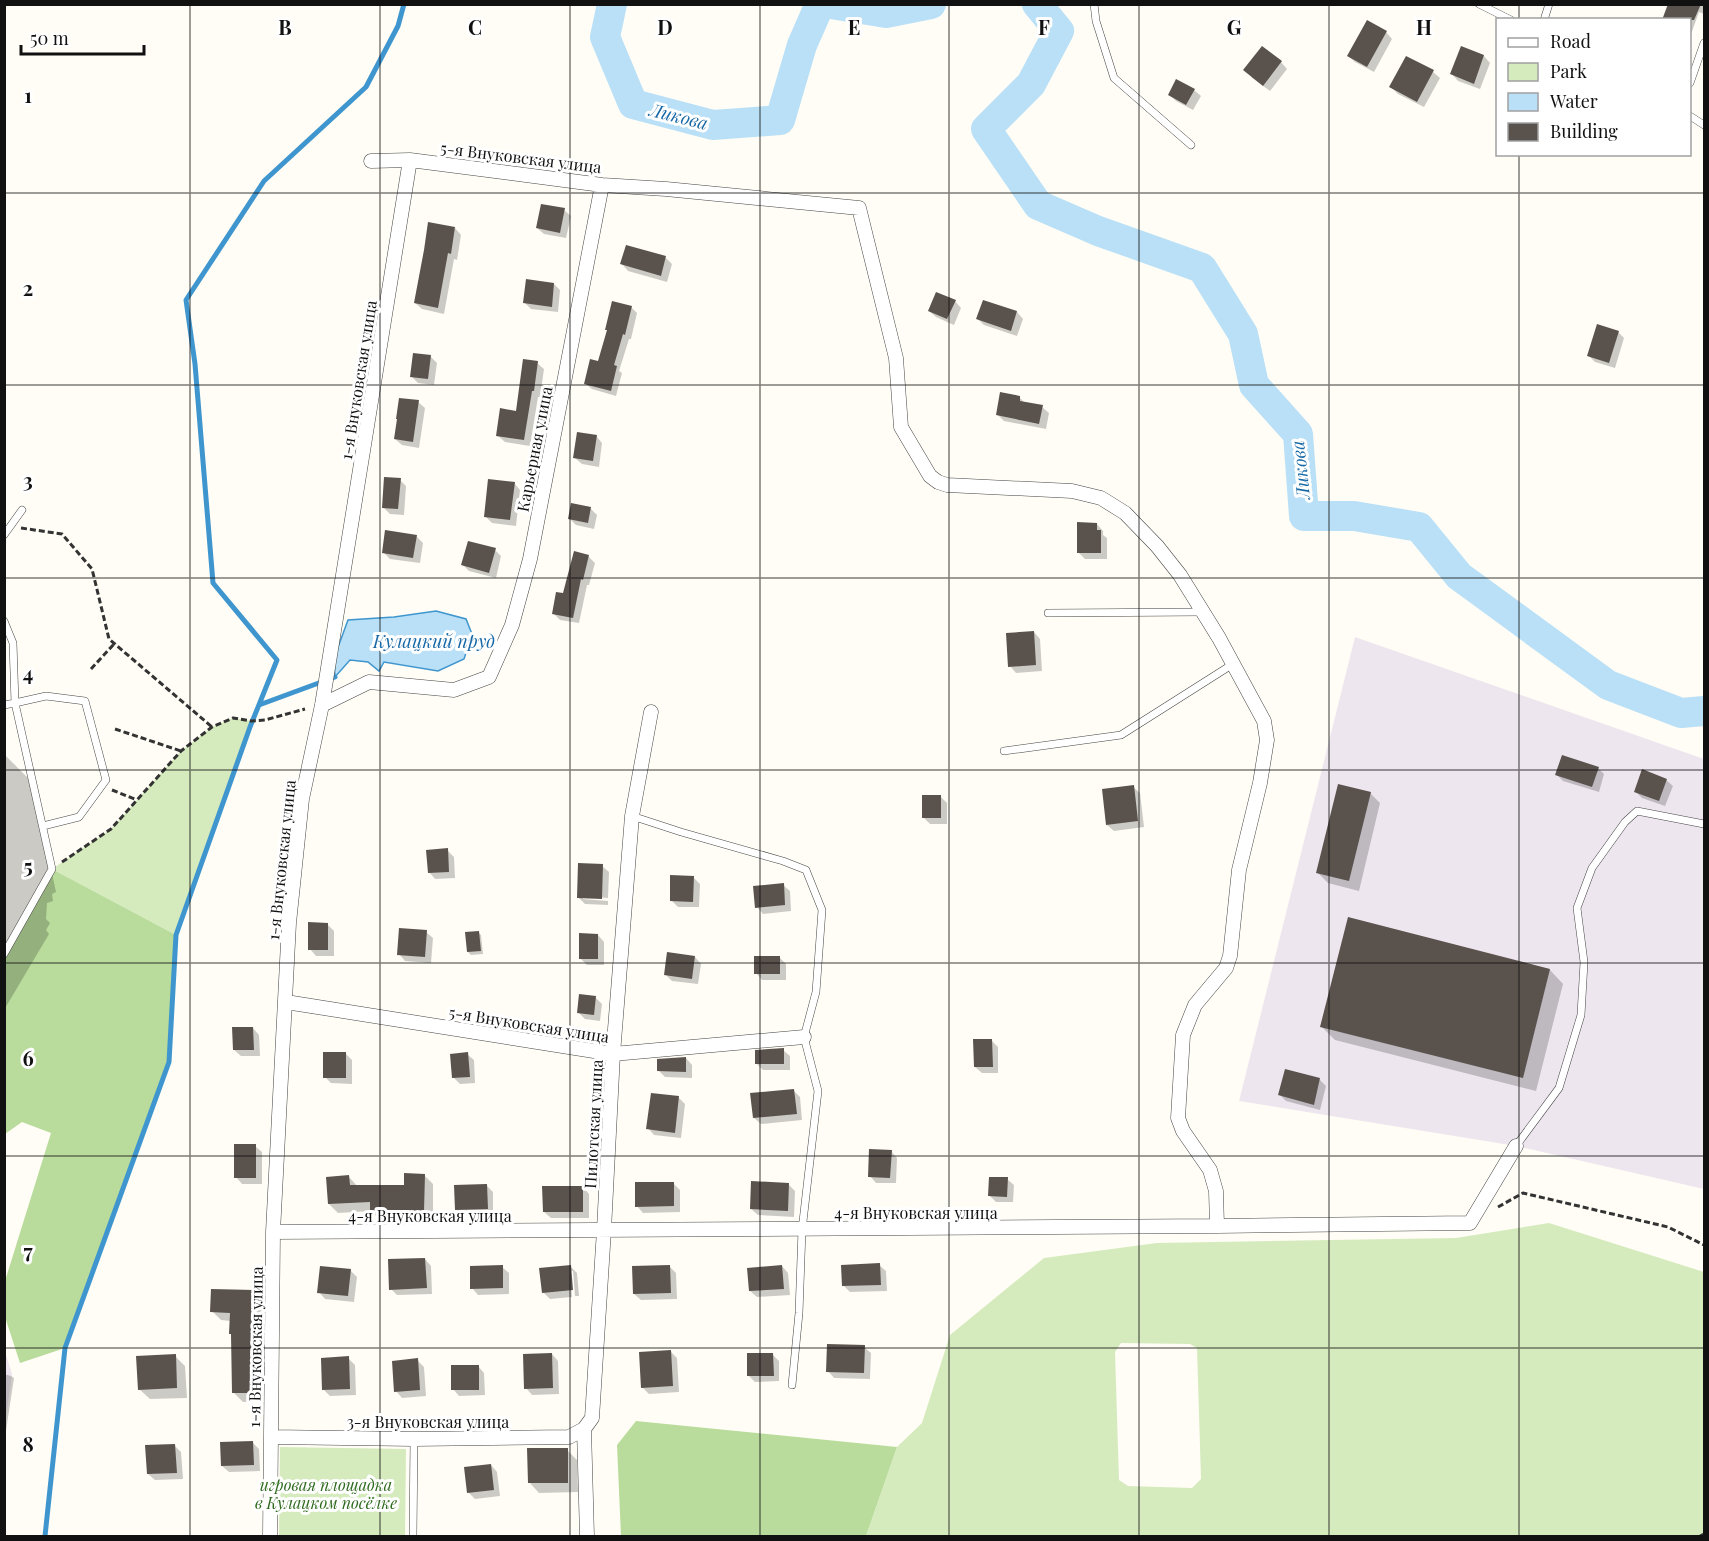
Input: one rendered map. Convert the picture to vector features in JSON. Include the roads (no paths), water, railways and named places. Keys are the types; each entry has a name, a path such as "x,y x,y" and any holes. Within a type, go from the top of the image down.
{"street":[{"name":"5-я Внуковская улица","path":"371,161 410,160 602,185 859,208 896,358 901,427 930,476 947,485 1072,491 1101,498 1125,513 1157,546 1180,575 1203,612"},
{"name":"1-я Внуковская улица","path":"270,1536 273,1232 289,923 302,799 321,705 410,160"},
{"name":"Карьерная улица","path":"321,705 369,682 454,690 489,677 512,625 530,559 602,185"},
{"path":"1203,612 1264,721 1267,740 1260,783 1239,870 1230,956 1226,968 1195,1005 1184,1035 1178,1118 1183,1131 1210,1170 1216,1191 1217,1226"},
{"name":"Пилотская улица","path":"587,1536 584,1429 592,1418 613,1054 632,816 651,712"},
{"name":"5-я Внуковская улица","path":"286,1002 613,1054 804,1037"},
{"name":"4-я Внуковская улица","path":"273,1232 802,1230 1470,1223 1516,1146"},
{"name":"3-я Внуковская улица","path":"271,1437 569,1437 584,1429"}],"lane":[{"path":"1094,4 1096,21 1114,78 1191,145"},
{"path":"1479,4 1507,18"},
{"path":"1691,79 1704,43"},
{"path":"1691,117 1704,125"},
{"path":"4,535 22,510"},
{"path":"1048,613 1203,612"},
{"path":"4,621 13,643 15,703 52,869 4,954"},
{"path":"1004,751 1121,735 1233,664"},
{"path":"4,705 46,696 85,701 106,780 79,817 43,826"},
{"path":"1516,1146 1559,1088 1581,1014 1584,962 1576,908 1592,868 1625,822 1637,811 1704,824"},
{"path":"632,816 806,870 822,910 816,992 804,1037 818,1091 802,1230 799,1313 792,1385"},
{"path":"413,1536 414,1438"}],"water":[{"name":"Кулацкий пруд","path":"436,611 466,619 472,634 464,659 438,671 384,662 379,671 368,662 350,660 335,677 334,658 348,620"}],"waterway":[{"path":"45,1536 65,1348 169,1062 176,935 250,727 277,660 213,583 195,364 186,300 264,181 366,87 398,26 404,4"},
{"name":"Ликова","path":"612,4 605,37 633,104 713,125 780,120 802,45 820,4"},
{"name":"Ликова","path":"831,4 886,13 931,4"},
{"name":"Ликова","path":"1037,4 1059,31 1031,84 986,129 1038,205 1098,231 1202,268 1243,334 1254,385 1298,434 1304,516 1354,516 1419,527 1459,576 1608,685 1681,713 1704,711"},
{"path":"259,705 335,677"}],"park label":[{"name":"игровая площадка в Кулацком посёлке","path":"326,1493"}]}
